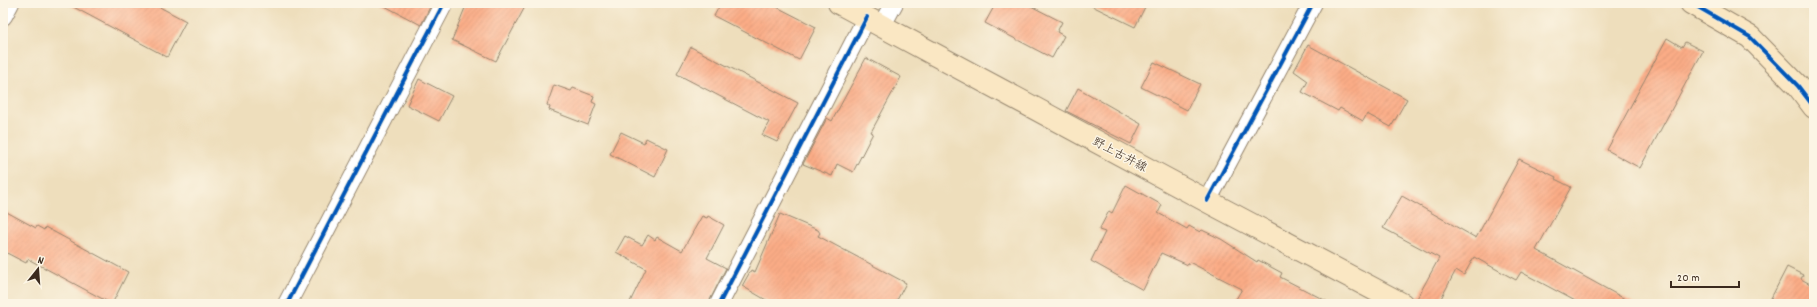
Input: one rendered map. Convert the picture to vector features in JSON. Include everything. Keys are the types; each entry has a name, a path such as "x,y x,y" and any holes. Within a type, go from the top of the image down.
{"main road":[{"name":"野上古井線","path":"839,3 875,21 1207,202 1402,304"},
{"path":"1691,3 1750,37 1798,86 1814,107"}],"street":[{"path":"3,16 10,3"},
{"path":"287,304 444,3"},
{"path":"719,304 875,21 894,3"},
{"path":"1207,202 1313,3"}],"building":[{"path":"66,3 152,3 186,21 167,57"},
{"path":"379,3 432,3 421,25"},
{"path":"467,3 527,3 496,61 452,40"},
{"path":"721,3 769,3 816,27 799,60 714,16"},
{"path":"996,3 1025,3 1062,22 1057,32 1064,36 1052,58 985,23"},
{"path":"1086,3 1147,3 1135,27"},
{"path":"1667,38 1682,47 1685,42 1703,51 1640,168 1607,150"},
{"path":"1308,45 1407,99 1391,127 1367,114 1363,121 1340,108 1338,111 1302,92 1308,81 1294,71"},
{"path":"691,47 798,103 777,142 762,135 769,122 677,74"},
{"path":"866,58 901,77 871,132 873,133 853,172 837,164 832,176 803,164 827,118 832,121"},
{"path":"1154,62 1200,84 1187,110 1141,87"},
{"path":"419,79 452,96 439,121 407,105"},
{"path":"554,85 571,91 573,88 594,96 592,102 596,104 588,125 549,110 550,107 547,105"},
{"path":"1078,88 1141,124 1131,144 1066,111"},
{"path":"621,132 644,143 646,138 668,149 655,177 610,154"},
{"path":"1519,159 1556,177 1555,179 1571,187 1536,250 1634,304 1581,304 1521,272 1516,280 1474,257 1464,275 1456,270 1438,304 1414,304 1439,258 1383,228 1402,196 1476,238"},
{"path":"1126,185 1162,205 1158,213 1187,229 1189,226 1200,232 1202,230 1221,239 1257,262 1258,260 1282,273 1280,277 1332,304 1233,304 1242,289 1189,262 1188,265 1161,253 1143,290 1091,261 1105,232 1099,230 1109,211 1112,213"},
{"path":"3,210 36,228 37,226 44,230 45,227 128,272 112,304 28,259 26,263 3,251"},
{"path":"780,214 818,230 820,233 818,236 906,283 895,304 773,304 742,286 751,270 755,272"},
{"path":"702,216 707,218 708,216 724,225 707,258 726,268 708,304 629,304 646,269 616,252 625,236 642,245 648,235 655,240 657,237 682,251"},
{"path":"1787,267 1803,275 1801,279 1814,286 1814,304 1768,304"}],"cycle path":[{"path":"287,304 444,3"},
{"path":"1207,201 1313,3"},
{"path":"1691,3 1750,37 1798,86 1814,107"},
{"path":"719,304 867,17"}]}
